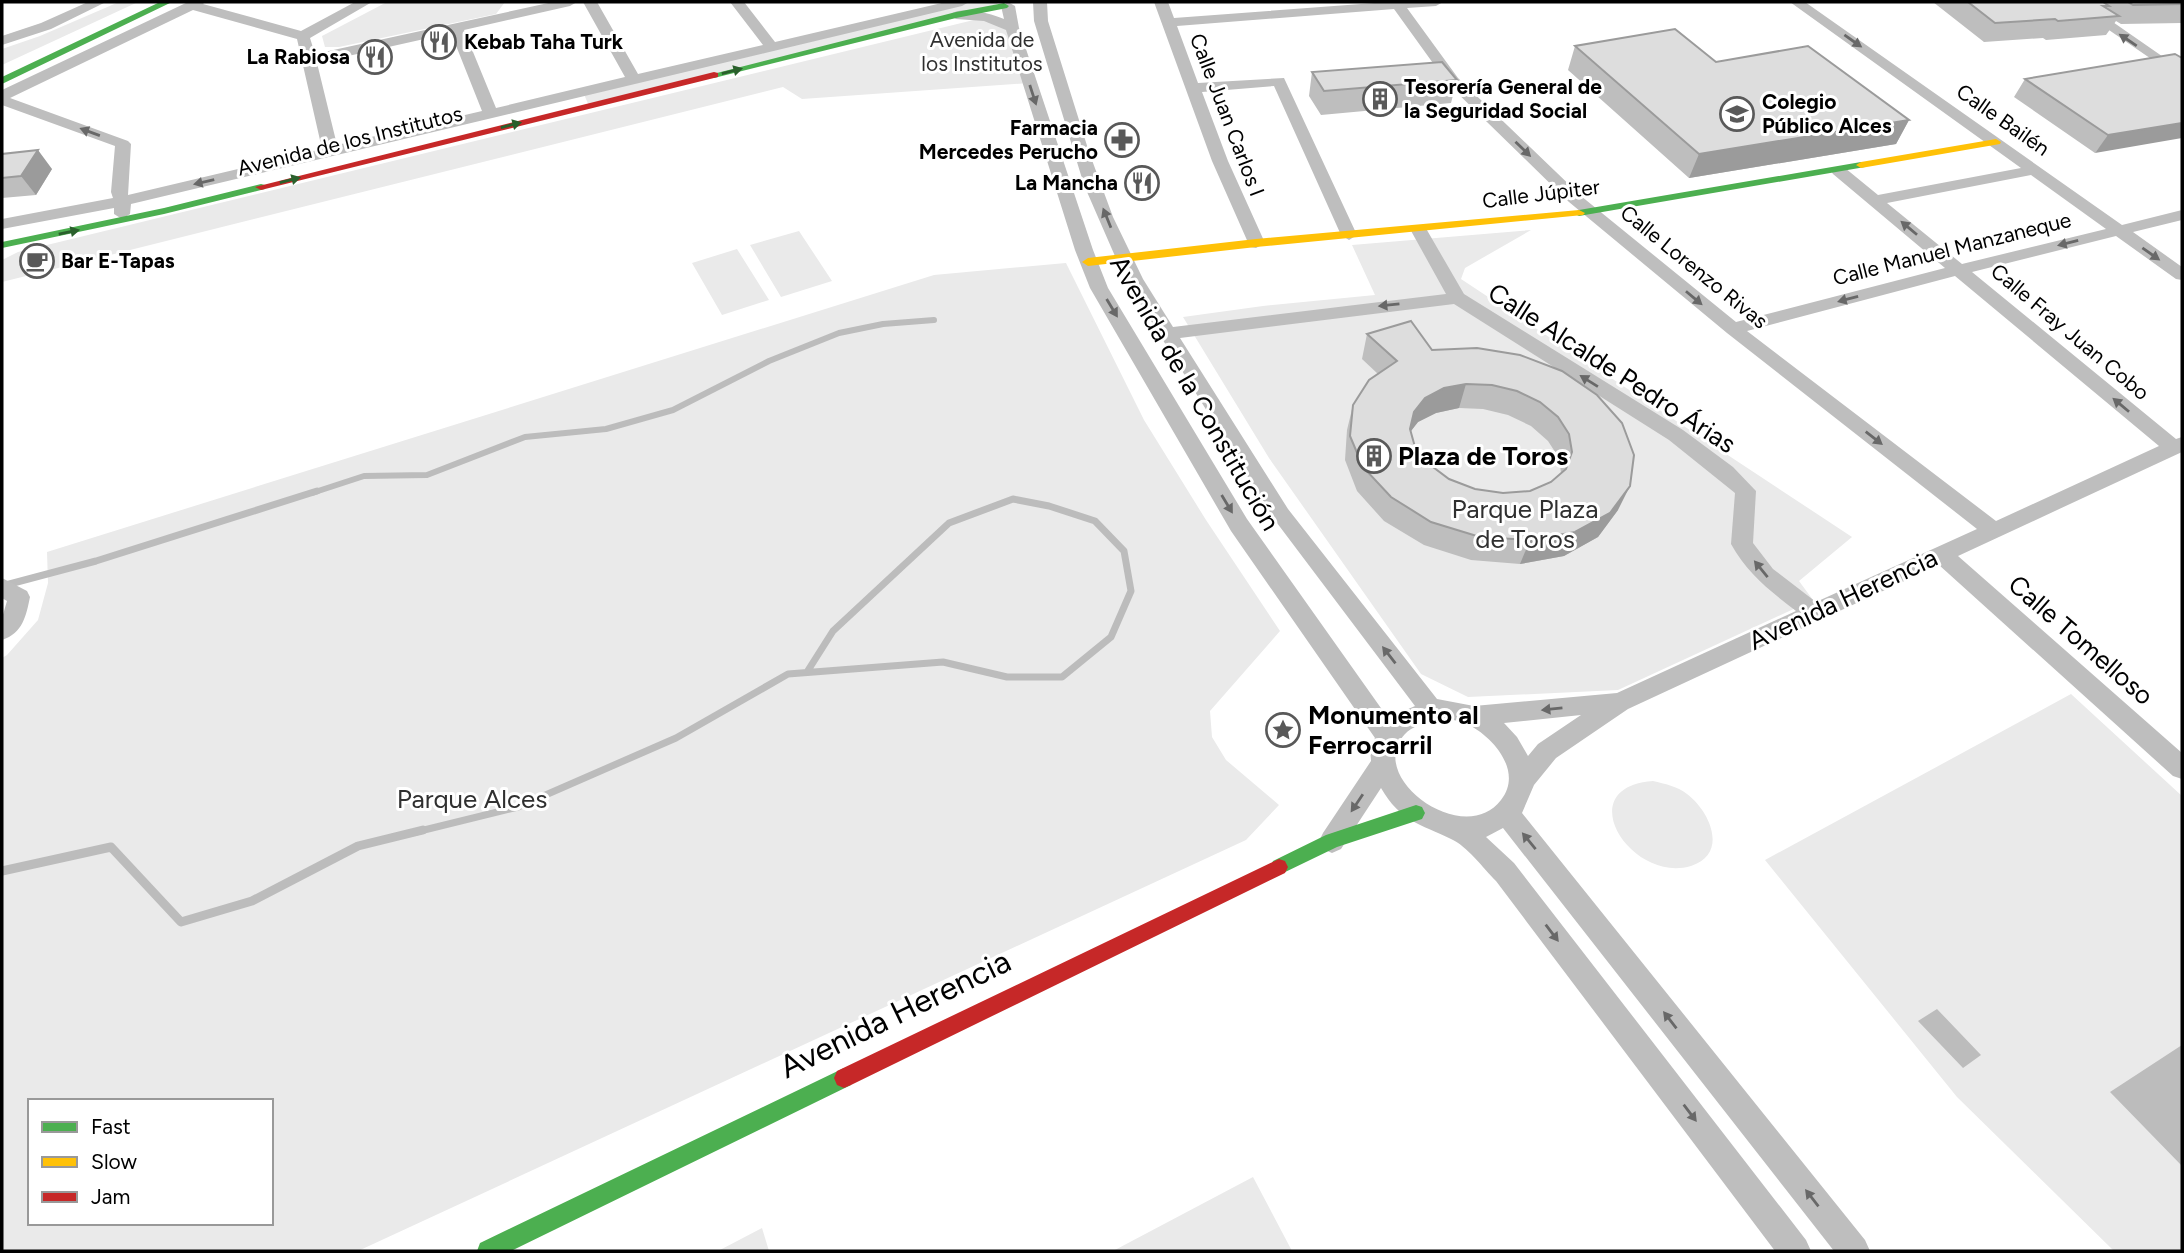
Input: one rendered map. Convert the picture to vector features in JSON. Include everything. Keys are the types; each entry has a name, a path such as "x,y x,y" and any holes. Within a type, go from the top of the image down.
{"street":[{"path":"2,41 46,26 99,2"},
{"path":"2,73 151,2"},
{"path":"2,81 167,2"},
{"path":"2,98 195,3 303,36 365,2"},
{"path":"309,60 568,2"},
{"path":"590,2 634,80"},
{"path":"737,2 772,47"},
{"path":"894,2 906,16"},
{"name":"Calle Juan Carlos I","path":"1161,2 1220,161 1256,243"},
{"path":"1169,23 1306,7 1436,2"},
{"name":"Calle Bailén","path":"1797,2 2182,275"},
{"path":"2075,2 2182,76"},
{"name":"Avenida de los Institutos","path":"2,225 123,201 491,114 586,99 634,80 906,16 959,8 1019,4"},
{"name":"Avenida de la Constitución","path":"1387,735 1239,524 1099,288 1088,262 1012,28 1019,4 1041,21 1088,173 1122,256 1167,334 1281,514 1431,709"},
{"name":"Calle Lorenzo Rivas","path":"1387,5 1453,81 1590,211 1733,330 1993,530"},
{"name":"Avenida de los Institutos","path":"2,246 122,220 586,99 959,8 1012,28"},
{"path":"456,27 491,114"},
{"path":"303,36 331,152"},
{"path":"1194,88 1279,81 1349,235"},
{"path":"2,98 122,144 119,192 123,201 122,220"},
{"name":"Calle Júpiter","path":"1088,262 1122,256 1590,211 1996,142"},
{"name":"Calle Fray Juan Cobo","path":"1839,170 1958,270 2178,446"},
{"path":"1874,200 2035,170"},
{"name":"Calle Manuel Manzaneque","path":"1733,330 1958,270 2182,215"},
{"name":"Calle Alcalde Pedro Árias","path":"1418,229 1457,298 1676,435 1726,472 1746,491 1742,544 1765,575 1813,612"},
{"path":"1167,334 1247,321 1457,298"},
{"name":"Avenida Herencia","path":"1506,813 1518,799 1522,781 1547,751 1620,702 2178,446"},
{"name":"Calle Tomelloso","path":"1941,554 2178,759"},
{"path":"2,587 19,597 14,620 2,631"},
{"path":"1475,716 1620,702"},
{"path":"1522,781 1519,761 1509,743 1494,728 1475,716 1446,709 1431,709 1398,722 1387,735 1382,750 1382,766 1394,792 1416,813 1436,823 1458,827 1485,825 1506,813 1854,1251"},
{"path":"1332,841 1382,766"},
{"name":"Avenida Herencia","path":"488,1251 1332,841 1416,813"},
{"path":"1458,827 1505,872 1795,1251"}],"green space":[{"path":"119,2 138,2 2,65 2,49 40,36"},
{"path":"387,2 505,2 496,14 339,47 325,47 322,36"},
{"path":"962,2 998,4 589,106 583,92"},
{"name":"Avenida de los Institutos","path":"986,17 1012,28 1029,83 802,99 783,87 2,282 2,260 18,252"},
{"name":"Parque Plaza de Toros","path":"1531,230 1465,268 1461,279 1852,537 1799,581 1813,600 1618,690 1468,697 1421,674 1269,458 1183,317 1375,295 1352,245"},
{"path":"799,231 832,281 781,297 750,245"},
{"path":"737,249 769,300 722,315 692,263"},
{"name":"Parque Alces","path":"1066,263 1144,420 1280,631 1210,711 1212,737 1226,760 1279,805 1246,840 358,1251 2,1251 2,658 38,620 48,583 47,552 934,275"},
{"path":"2071,694 2182,796 2182,1251 2114,1251 1957,1097 1765,860"},
{"path":"1653,781 1683,791 1703,811 1712,832 1712,842 1710,852 1703,860 1691,866 1669,868 1648,861 1630,849 1618,832 1612,815 1615,799 1628,787"},
{"path":"1253,1177 1292,1251 1113,1251"},
{"path":"762,1228 769,1251 718,1251"}],"shaded area":[{"path":"1937,1009 1981,1055 1963,1068 1918,1021"},
{"path":"2182,1045 2182,1166 2110,1092"}],"building":[{"path":"1968,2 2103,2 2109,6 2103,6 2119,16 1995,23"},
{"path":"2128,2 2182,2 2182,4 2133,5"},
{"name":"Colegio Público Alces","path":"1675,29 1716,62 1808,46 1909,120 1699,154 1575,46"},
{"path":"2175,54 2182,58 2182,123 2108,135 2025,79"},
{"path":"1442,62 1457,80 1324,91 1312,72"},
{"path":"38,150 21,176 2,178 2,154"},
{"path":"1411,321 1432,350 1477,348 1520,355 1562,371 1597,395 1622,423 1634,455 1630,486 1610,513 1575,532 1530,540 1480,537 1431,522 1391,497 1363,467 1350,436 1353,405 1369,380 1397,361 1367,334","holes":["1466,384 1492,385 1517,391 1540,402 1558,417 1569,434 1572,452 1566,469 1551,482 1530,491 1503,493 1475,489 1449,479 1429,464 1415,447 1410,429 1414,412 1425,398 1444,388"]}],"waterway":[{"path":"312,493 364,476 427,475 525,437 606,429 673,410 769,361 839,333 883,324 934,320"},
{"path":"2,586 96,561 317,491"},
{"path":"416,832 518,807 676,738 788,674 943,662 1007,677 1062,677 1111,637 1131,591 1124,551 1095,521 1049,506 1013,499 949,523 833,631 807,672"},
{"path":"2,871 111,847 181,922 252,901 358,846 423,830"}],"traffic: fast":[{"path":"2,81 167,2"},
{"path":"714,75 956,15 1004,6"},
{"path":"1579,213 1861,165"},
{"path":"2,245 164,211 261,187"},
{"path":"1279,867 1332,841 1416,813"},
{"path":"488,1251 844,1078"}],"traffic: slow":[{"path":"1861,165 1996,142"},
{"path":"1088,262 1256,243 1579,213"}],"traffic: jam":[{"path":"261,187 714,75"},
{"path":"844,1078 1279,867"}],"place":[{"name":"Kebab Taha Turk","path":"439,42"},
{"name":"La Rabiosa","path":"375,57"},
{"name":"Tesorería General de la Seguridad Social","path":"1380,99"},
{"name":"Colegio Público Alces","path":"1737,114"},
{"name":"Farmacia Mercedes Perucho","path":"1122,140"},
{"name":"La Mancha","path":"1142,183"},
{"name":"Bar E-Tapas","path":"37,261"},
{"name":"Plaza de Toros","path":"1374,456"},
{"name":"Monumento al Ferrocarril","path":"1283,730"}]}
